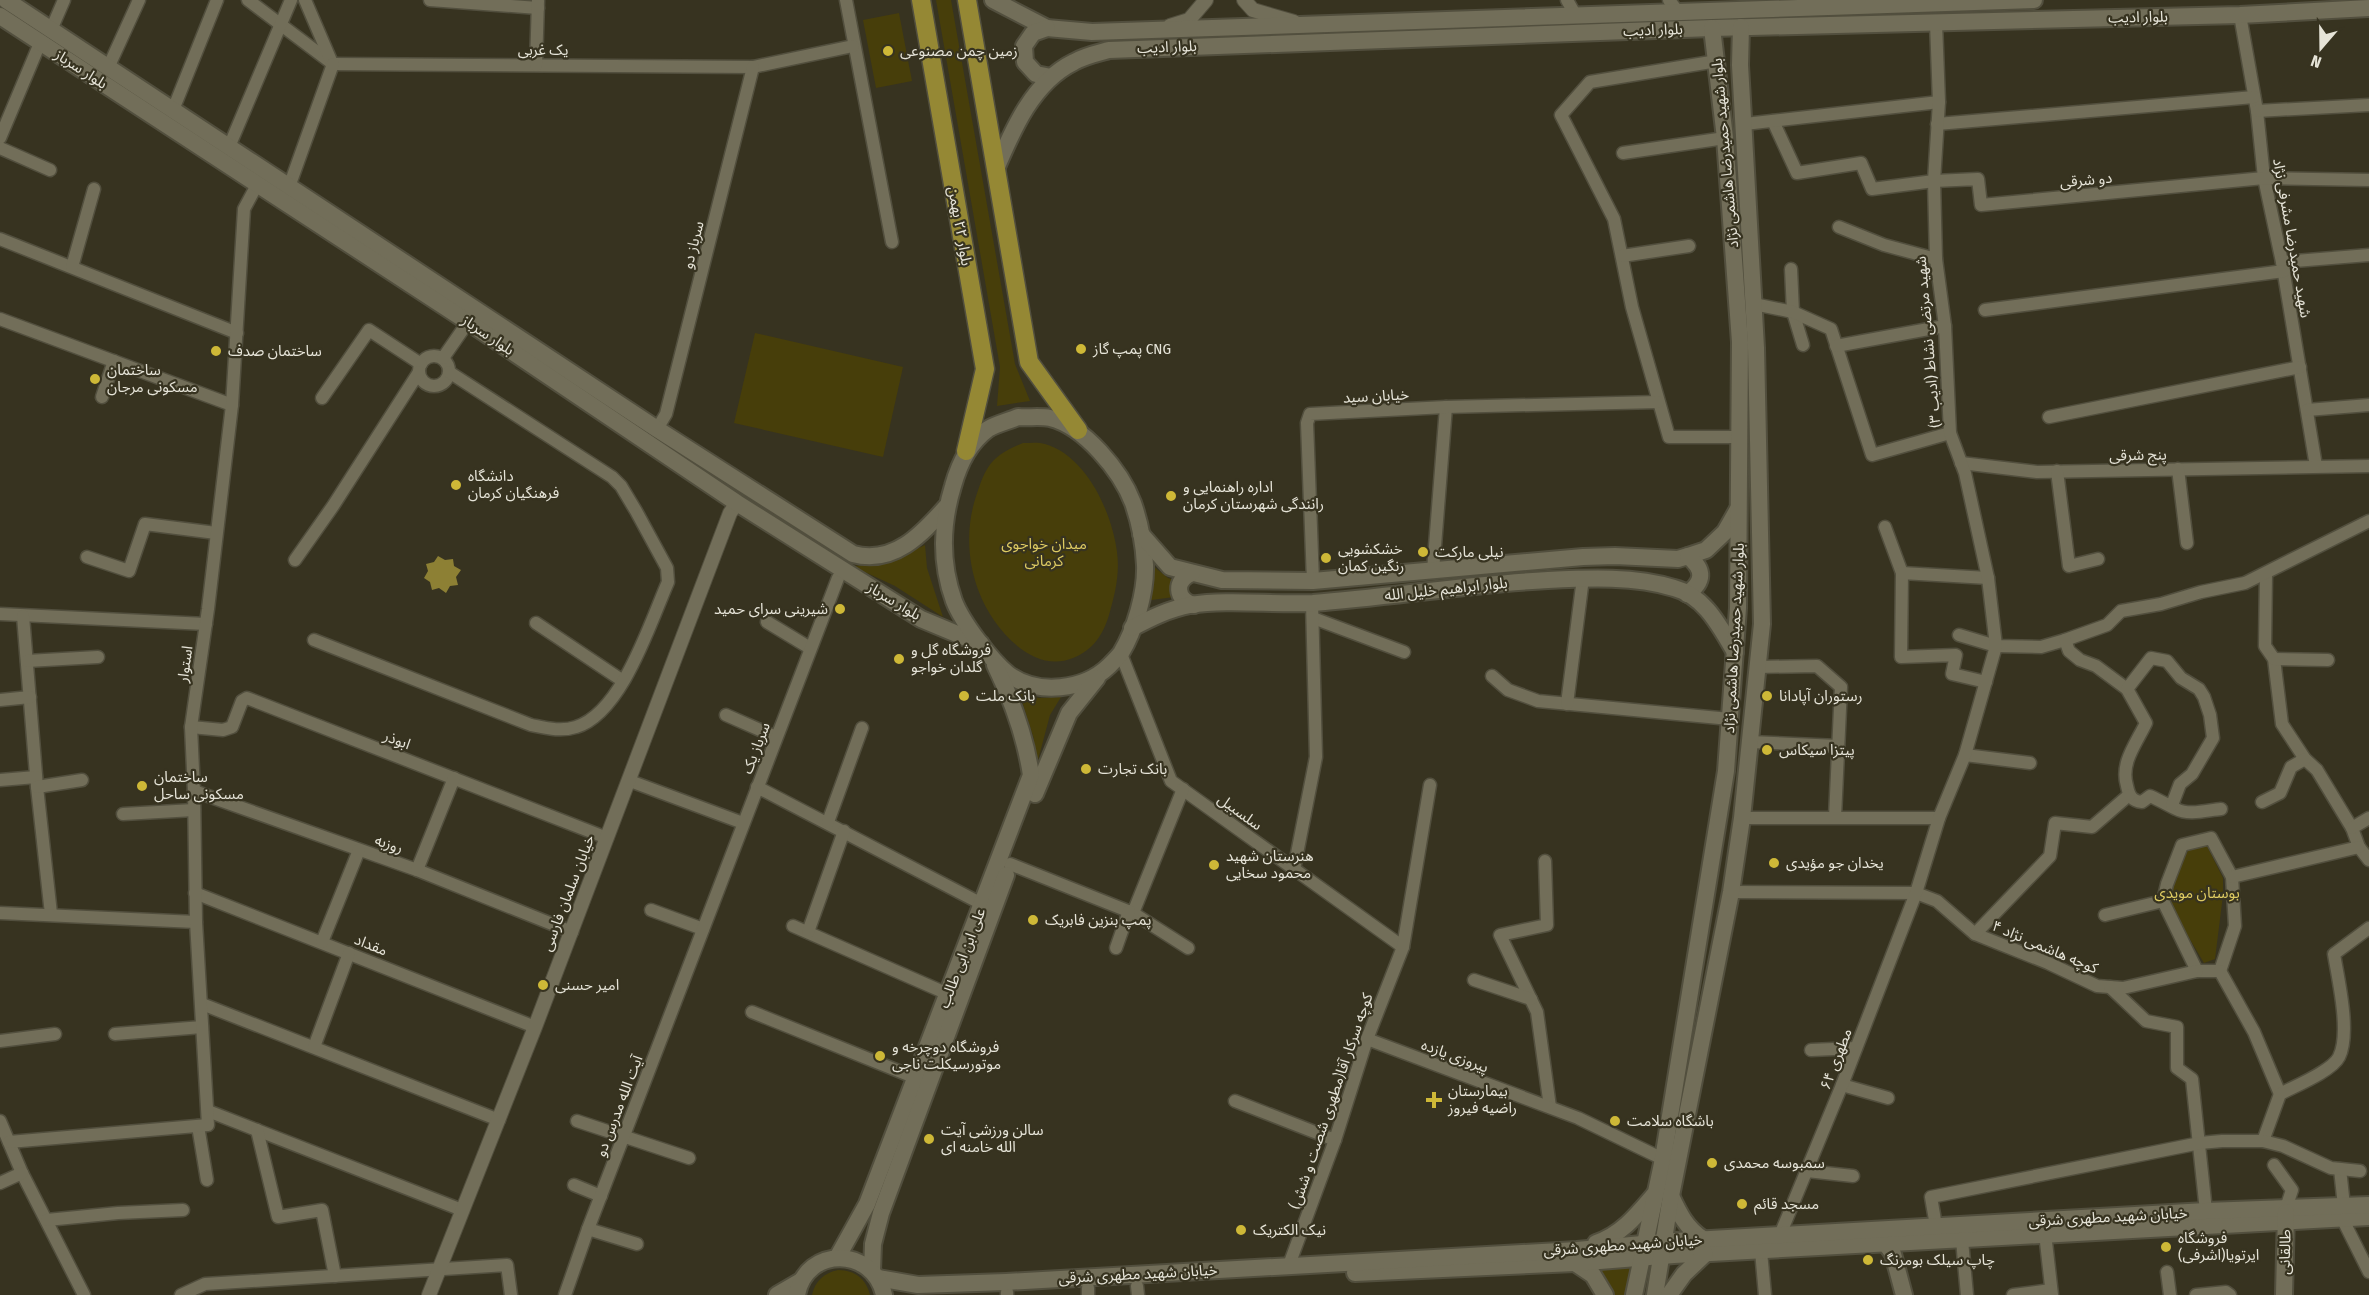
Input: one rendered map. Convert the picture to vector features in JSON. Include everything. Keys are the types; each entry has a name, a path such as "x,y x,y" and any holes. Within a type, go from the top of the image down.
{"main road":[{"name":"بلوار سرباز","path":"6,0 657,429 858,555 873,556 901,549 924,532 946,507"},
{"name":"بلوار ۲۲ بهمن","path":"921,0 985,369 966,451"},
{"path":"967,0 1029,362 1078,430 1117,475 1132,502 1141,534 1145,567 1141,598 1121,654 1098,676 1069,687 1038,687 1009,675 970,630 955,603 946,570 942,537 946,507 966,451 989,429 1018,417 1049,418 1078,430"},
{"name":"بلوار ادیب","path":"993,0 1047,28 1092,32 1576,16 1674,7 1863,6 2034,0"},
{"name":"بلوار ادیب","path":"996,169 1012,131 1051,77 1074,62 1109,50 1741,27 2240,15 2304,5 2369,8"},
{"name":"بلوار سرباز","path":"0,16 258,183 737,502 921,619 985,648"},
{"name":"بلوار شهید حمیدرضا هاشمی نژاد","path":"1635,1295 1643,1251 1664,1194 1731,892 1742,818 1762,624 1754,304 1740,65 1741,27"},
{"path":"1047,28 1033,33 1024,46 1025,62 1036,74 1051,77"},
{"name":"بلوار شهید حمیدرضا هاشمی نژاد","path":"1655,1295 1663,1249 1663,1159 1726,771 1738,608 1740,342 1725,138 1712,28"},
{"name":"بلوار ابراهیم خلیل الله","path":"1141,534 1170,567 1222,580 1313,581 1583,557 1678,559 1706,550 1725,532 1739,508"},
{"path":"1686,594 1696,587 1701,576 1698,564 1689,556"},
{"path":"1192,573 1179,582 1178,590 1180,597 1186,603 1194,605"},
{"name":"بلوار ابراهیم خلیل الله","path":"1132,628 1164,612 1194,605 1312,610 1491,583 1583,578 1639,582 1676,588 1700,601 1719,625 1735,652"},
{"name":"علی ابن ابی طالب","path":"837,1258 867,1204 1031,775 1028,752 1012,700 985,648"},
{"name":"علی ابن ابی طالب","path":"875,1274 873,1244 881,1213 1045,767 1069,713 1098,676"},
{"path":"1605,1295 1593,1275 1576,1257 1610,1238 1664,1194 1704,1246 1670,1295"},
{"name":"خیابان شهید مطهری شرقی","path":"1704,1246 1761,1251 1962,1240 2343,1212 2369,1205"},
{"name":"خیابان شهید مطهری شرقی","path":"944,1295 1138,1290 1287,1276 1704,1246 1780,1234 2206,1212 2286,1215"},
{"name":"خیابان شهید مطهری شرقی","path":"2343,1212 2369,1217"},
{"name":"طالقانی","path":"2284,1295 2286,1215"},
{"path":"1886,1244 1883,1255 1894,1295"},
{"path":"1886,1244 1893,1254 1904,1295"},
{"name":"خیابان شهید مطهری شرقی","path":"837,1258 855,1261 875,1274 918,1285 1289,1265 1576,1257"},
{"path":"777,1295 799,1288 806,1274 820,1263 837,1258"},
{"path":"875,1274 884,1295"}],"street":[{"path":"51,30 64,0"},
{"path":"108,68 139,0"},
{"path":"173,110 217,0"},
{"path":"248,0 333,64"},
{"path":"229,147 291,0"},
{"path":"289,187 333,64 305,0"},
{"path":"430,0 538,4 536,65"},
{"path":"846,0 892,242"},
{"path":"1156,30 1189,20 1206,0"},
{"path":"1244,0 1253,10 1304,25"},
{"path":"1566,0 1576,16"},
{"path":"1863,6 1863,24"},
{"name":"شهید حمیدرضا مشرفی نژاد","path":"2240,15 2257,111 2264,178 2283,266 2316,466"},
{"name":"شهید مرتضی نشاط (ادیب ۳)","path":"1916,893 1939,818 1965,755 1996,645 1988,578 1961,463 1950,433 1945,326 1936,259 1934,181 1939,102 1936,23"},
{"path":"0,138 40,43"},
{"name":"یک غربی","path":"333,64 753,67 853,46"},
{"path":"1717,61 1590,82 1561,115 1614,219 1632,307 1669,437 1739,437"},
{"name":"سرباز دو","path":"657,429 666,414 753,67"},
{"path":"1937,124 2254,97"},
{"path":"1745,124 1939,102"},
{"path":"2257,111 2369,105"},
{"path":"1773,121 1797,173 1861,164 1872,189 1934,181"},
{"path":"1623,153 1725,138"},
{"path":"0,148 51,170"},
{"path":"2264,178 2369,180"},
{"name":"دو شرقی","path":"1934,181 1978,179 1981,205 2264,178"},
{"name":"استوار","path":"207,1180 203,1125 208,1111 196,922 191,727 206,624 232,405 244,209 258,183"},
{"path":"72,267 94,189"},
{"path":"1839,227 1884,245 1936,259"},
{"path":"0,238 237,333"},
{"path":"1622,256 1689,246"},
{"path":"1985,310 2369,255"},
{"path":"1791,269 1793,312 1803,345"},
{"path":"1754,304 1793,312 1831,329 1872,455 1950,433"},
{"path":"0,319 232,405"},
{"path":"443,358 468,322"},
{"path":"1836,346 1945,326"},
{"path":"295,560 333,506 420,368 428,357 443,358 449,367 449,372 442,383 434,386 425,383 420,368 369,330 322,398"},
{"path":"102,397 114,361"},
{"path":"2049,417 2300,367"},
{"path":"314,640 531,725 557,730 576,727 591,721 608,705 623,681 668,582 666,568 636,511 621,486 612,477 449,372"},
{"path":"1433,571 1446,407 1658,402"},
{"path":"2307,410 2369,405"},
{"name":"خیابان سید","path":"1313,581 1307,423 1310,414 1446,407"},
{"name":"پنج شرقی","path":"1961,463 2037,472 2369,466"},
{"path":"2178,469 2187,543"},
{"path":"2057,471 2069,566 2098,559"},
{"name":"خیابان سلمان فارسی","path":"429,1295 536,1027 730,513 737,502"},
{"path":"1959,635 1996,645 2041,647 2107,625 2121,610 2161,604 2201,592 2245,583 2369,521"},
{"path":"87,557 129,571 145,524 216,533"},
{"path":"1885,527 1902,573 1901,657 1956,655 1952,674 1986,682"},
{"path":"1902,573 1988,578"},
{"path":"2266,574 2265,646 2274,659 2282,724 2305,759 2317,770 2352,828 2359,847 2369,860"},
{"name":"سرباز یک","path":"703,929 838,578"},
{"path":"1567,704 1583,578"},
{"path":"1294,869 1316,757 1312,610 1404,652"},
{"path":"0,614 206,624"},
{"path":"23,616 36,782 51,914"},
{"path":"767,622 810,648"},
{"path":"536,623 623,681"},
{"path":"2065,640 2069,651 2080,660 2096,666 2127,689 2146,723 2125,764 2124,776 2129,795 2135,801 2142,802 2150,796 2172,805 2176,810 2190,812 2221,809"},
{"name":"سلسبیل","path":"1121,654 1171,781 1403,947"},
{"path":"27,661 98,657"},
{"path":"2127,689 2151,658 2167,661 2181,678 2199,689 2204,697 2210,715 2212,738 2192,774 2180,784 2172,805"},
{"path":"2274,659 2328,660"},
{"path":"1757,667 1817,666 1841,687 1835,817"},
{"path":"1492,676 1508,690 1538,701 1730,719"},
{"path":"0,700 30,697"},
{"name":"ابوذر","path":"191,727 223,730 232,727 242,701 247,698 607,838"},
{"path":"726,715 776,737"},
{"path":"828,822 862,728"},
{"path":"1750,742 1838,746"},
{"path":"1965,755 2030,763"},
{"path":"2262,802 2280,794 2291,767 2305,759"},
{"path":"417,870 454,778"},
{"path":"0,780 36,782 81,780"},
{"path":"630,781 743,823"},
{"name":"(مطهری شصت و شش)کوچه سرکار آقا","path":"1289,1265 1335,1140 1367,1040 1403,947 1430,785"},
{"path":"757,787 982,904"},
{"path":"1116,948 1183,789"},
{"name":"روزبه","path":"194,791 417,870 572,932"},
{"path":"1975,934 2050,856 2055,822 2092,827 2129,795"},
{"path":"123,814 194,810"},
{"path":"1742,818 1939,818"},
{"path":"2352,828 2369,819"},
{"path":"808,932 844,831"},
{"path":"2197,970 2163,901 2182,845 2211,838 2232,877 2235,926 2220,971 2254,1032 2280,1094"},
{"path":"2232,877 2359,847"},
{"path":"322,942 359,850"},
{"path":"1545,861 1548,922 1546,926 1500,935 1537,1012 1550,1107"},
{"path":"1010,864 1131,912 1188,948"},
{"path":"1708,890 1731,892"},
{"name":"کوچه هاشمی نژاد ۴","path":"1731,892 1916,893 1937,900 1975,934 2048,963 2097,986 2110,987"},
{"name":"مقداد","path":"195,893 536,1027"},
{"name":"مطهری ۶۴","path":"1780,1234 1842,1085 1916,893"},
{"path":"2105,915 2163,901"},
{"path":"651,910 703,929"},
{"path":"0,913 196,922"},
{"path":"794,926 948,994"},
{"path":"2263,1141 2280,1094 2322,1072 2339,1058 2343,1037 2343,1012 2334,954 2369,928"},
{"name":"آیت الله مدرس دو","path":"565,1295 703,929"},
{"path":"314,1047 349,953"},
{"path":"2110,987 2124,987 2197,970 2220,971"},
{"path":"1474,980 1531,999"},
{"path":"2110,987 2146,1021 2177,1027 2177,1068 2192,1079 2206,1212"},
{"path":"202,1004 499,1120"},
{"path":"752,1012 916,1078"},
{"path":"115,1034 202,1027"},
{"path":"0,1041 55,1034"},
{"name":"پیروزی یازده","path":"1367,1040 1550,1107 1663,1159"},
{"path":"1811,1050 1856,1048"},
{"path":"1842,1085 1888,1098"},
{"path":"1235,1101 1335,1140"},
{"path":"208,1111 462,1210"},
{"path":"577,1121 689,1158"},
{"path":"1,1124 22,1173 84,1295"},
{"path":"9,1142 203,1125"},
{"path":"257,1130 278,1217 322,1210 335,1276"},
{"path":"1936,1226 1931,1197 2200,1143 2263,1141 2283,1146 2331,1168 2360,1171"},
{"path":"2274,1165 2292,1190 2286,1215"},
{"path":"2340,1169 2343,1212 2369,1272"},
{"path":"1807,1171 1853,1176"},
{"path":"0,1183 22,1173"},
{"path":"574,1185 601,1196"},
{"path":"47,1220 183,1210"},
{"path":"588,1229 637,1244"},
{"path":"1962,1240 1967,1295"},
{"path":"2013,1295 2052,1292 2046,1242"},
{"path":"1761,1251 1765,1295"},
{"path":"181,1295 205,1284 507,1264 511,1295"},
{"path":"2167,1272 2170,1295"},
{"path":"2196,1295 2226,1292 2230,1295"}],"green space":[{"path":"936,0 951,0 1015,364 1030,401 997,406 1000,367"},
{"name":"زمین چمن مصنوعی","path":"899,13 912,81 876,88 863,20"},
{"path":"755,333 903,367 883,457 734,423"},
{"name":"میدان خواجوی کرمانی","path":"1023,443 1043,443 1060,450 1085,473 1110,520 1117,552 1116,584 1104,629 1086,651 1073,658 1058,661 1043,660 1029,654 1004,633 985,606 975,581 970,559 971,514 985,473 995,459"},
{"path":"925,545 927,568 943,617 895,586 852,566 884,564"},
{"path":"1149,563 1168,578 1177,581 1174,597 1144,601"},
{"path":"1020,695 1039,698 1061,697 1050,715 1035,771 1034,739"},
{"name":"بوستان مویدی","path":"2206,844 2223,878 2223,895 2215,959 2204,963 2173,911 2169,888 2189,849"},
{"path":"1633,1265 1627,1295 1613,1295 1596,1269"},
{"path":"838,1270 859,1276 866,1284 870,1295 812,1295 821,1278"}],"shaded area":[{"path":"438,556 445,560 453,559 454,566 461,570 456,577 458,585 450,586 446,593 439,588 432,590 430,582 424,578 428,571 426,564 434,562"}],"place":[{"name":"زمین چمن مصنوعی","path":"888,51"},
{"name":"پمپ گاز CNG","path":"1081,349"},
{"name":"ساختمان صدف","path":"216,351"},
{"name":"ساختمان مسکونی مرجان","path":"95,379"},
{"name":"دانشگاه فرهنگیان کرمان","path":"456,485"},
{"name":"اداره راهنمایی و رانندگی شهرستان کرمان","path":"1171,496"},
{"name":"نیلی مارکت","path":"1423,552"},
{"name":"خشکشویی رنگین کمان","path":"1326,558"},
{"name":"شیرینی سرای حمید","path":"840,609"},
{"name":"فروشگاه گل و گلدان خواجو","path":"899,659"},
{"name":"بانک ملت","path":"964,696"},
{"name":"رستوران آپادانا","path":"1767,696"},
{"name":"پیتزا سیکاس","path":"1767,750"},
{"name":"بانک تجارت","path":"1086,769"},
{"name":"ساختمان مسکونی ساحل","path":"142,786"},
{"name":"یخدان جو مؤیدی","path":"1774,863"},
{"name":"هنرستان شهید محمود سخایی","path":"1214,865"},
{"name":"پمپ بنزین فابریک","path":"1033,920"},
{"name":"امیر حسنی","path":"543,985"},
{"name":"فروشگاه دوچرخه و موتورسیکلت ناجی","path":"880,1056"},
{"name":"بیمارستان راضیه فیروز","path":"1434,1100"},
{"name":"باشگاه سلامت","path":"1615,1121"},
{"name":"سالن ورزشى آیت الله خامنه اى","path":"929,1139"},
{"name":"سمبوسه محمدی","path":"1712,1163"},
{"name":"مسجد قائم","path":"1742,1204"},
{"name":"نیک الکتریک","path":"1241,1230"},
{"name":"فروشگاه ایرتویا(اشرفی)","path":"2166,1247"},
{"name":"چاپ سیلک بومرنگ","path":"1868,1260"}]}
